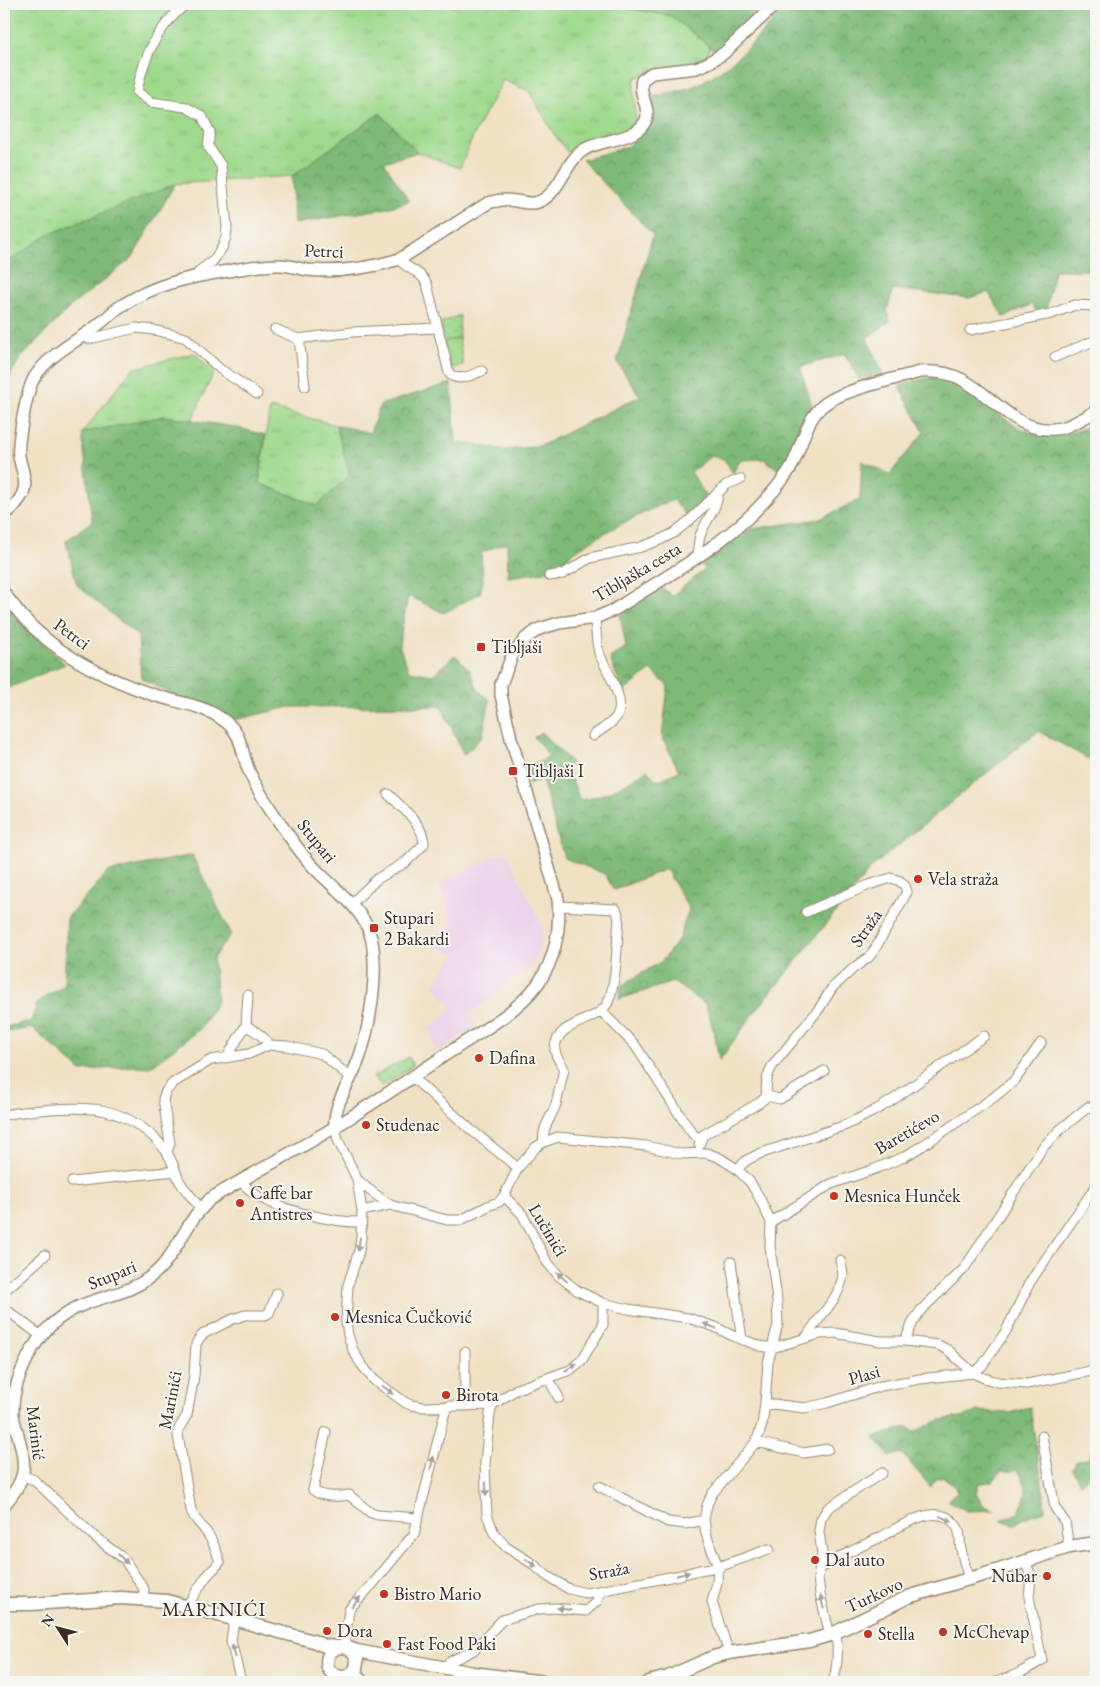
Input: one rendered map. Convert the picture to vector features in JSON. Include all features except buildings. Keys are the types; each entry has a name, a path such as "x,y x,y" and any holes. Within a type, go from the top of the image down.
{"main road":[{"name":"Turkovo","path":"649,1682 667,1680 713,1657 730,1652 808,1641 833,1634 908,1597 1069,1547 1096,1543"},
{"path":"4,1604 121,1598 167,1601 313,1641 325,1646 345,1647 474,1674 544,1682"},
{"path":"300,1638 327,1660"},
{"path":"345,1647 331,1652 327,1660 328,1669 339,1677 352,1674 360,1662 368,1658 390,1657"},
{"path":"345,1647 356,1656 352,1674"}],"street":[{"path":"186,4 159,31 140,76 138,92 151,102 186,107 202,116 210,132 208,146 221,166 227,227 226,237 218,255 199,271 198,275"},
{"name":"Petrci","path":"4,515 14,508 22,495 25,481 18,454 24,411 34,380 44,365 120,306 158,288 198,275 279,264 306,270 341,271 374,266 400,259 488,203 503,200 534,203 555,189 574,158 584,149 598,143 621,138 638,130 646,121 647,111 640,89 642,80 652,73 696,68 708,63 724,53 776,4"},
{"path":"400,259 403,264 424,277 431,297 446,366 452,377 465,377 482,371"},
{"path":"970,330 1050,314 1075,306 1096,306"},
{"path":"82,336 89,339 136,328 154,330 186,338 220,369 257,394"},
{"path":"275,329 299,339 352,332 437,328"},
{"path":"299,339 305,386"},
{"path":"1055,357 1096,340"},
{"name":"Tibljaška cesta","path":"525,788 501,695 501,684 512,656 526,638 539,629 559,623 595,618 614,610 725,538 776,490 791,468 806,430 814,416 826,404 842,396 925,372 951,375 967,383 1010,416 1037,428 1063,427 1075,423 1096,411"},
{"name":"Tibljaška cesta","path":"549,576 563,574 590,558 641,547 667,536 690,520 726,485 740,479"},
{"name":"Tibljaška cesta","path":"697,556 700,537 715,506 718,492"},
{"name":"Petrci","path":"4,593 23,617 47,639 76,660 108,678 132,688"},
{"name":"Tibljaška cesta","path":"593,736 617,716 620,707 608,669 600,656 597,645 595,618"},
{"name":"Stupari","path":"132,688 203,708 223,720 240,739 248,769 263,800 308,861 352,904 365,923 374,946 374,980 360,1057 336,1112 335,1126"},
{"name":"Stupari","path":"41,1336 51,1324 81,1305 123,1293 151,1277 162,1267 201,1209 210,1199 335,1126 412,1077 501,1018 528,995 544,974 555,948 559,906 554,883 525,788"},
{"path":"352,904 377,879 406,862 424,844 424,837 416,824 388,794"},
{"name":"Straža","path":"767,1096 768,1073 773,1065 819,1009 832,988 855,966 869,957 907,892 905,886 900,881 891,878 869,885 806,912"},
{"path":"559,906 616,909 619,918 612,990 608,1003 600,1011 569,1028 559,1037 555,1048 557,1058 564,1069 556,1106 544,1130 544,1142 558,1137 574,1137 646,1146 686,1155 706,1153 737,1169 750,1182 771,1222 770,1246 778,1324 767,1372 762,1425 756,1442 712,1494 707,1505 704,1520 706,1534 718,1567 718,1583 712,1602 730,1652"},
{"path":"228,1057 246,1025 248,994"},
{"path":"600,1011 635,1046 692,1134 701,1140"},
{"path":"246,1025 261,1035 269,1045"},
{"path":"737,1169 747,1160 759,1154 846,1125 874,1111 984,1036"},
{"name":"Baretićevo","path":"771,1222 831,1184 890,1163 922,1146 993,1098 1015,1080 1041,1043"},
{"path":"167,1151 170,1144 163,1099 166,1091 173,1083 211,1060 249,1054 269,1045 287,1046 322,1054 351,1078"},
{"path":"698,1153 703,1135 759,1104 767,1096 780,1099 824,1071"},
{"path":"412,1077 470,1129 518,1168"},
{"path":"905,1341 921,1310 964,1269 1043,1147 1060,1129 1088,1107"},
{"path":"4,1115 73,1108 106,1111 131,1121 167,1151 182,1184 201,1209"},
{"name":"Lučinići","path":"335,1126 338,1140 357,1178 362,1211 359,1251 348,1285 346,1322 353,1350 374,1380 411,1406 492,1406"},
{"name":"Lučinići","path":"357,1178 379,1198 390,1205 447,1220 461,1220 499,1202 518,1168 536,1147 544,1142"},
{"path":"72,1182 175,1170"},
{"path":"240,1180 258,1196 273,1203 330,1220 361,1222"},
{"path":"973,1373 982,1366 1006,1331 1030,1282 1096,1186"},
{"name":"Lučinići","path":"504,1196 522,1214 547,1262 559,1276 578,1291 603,1303"},
{"name":"Lučinići","path":"362,1211 390,1205"},
{"path":"4,1291 45,1255"},
{"path":"806,1338 810,1330 834,1301 843,1274 840,1260"},
{"path":"731,1262 742,1340"},
{"name":"Marinići","path":"186,1606 206,1577 220,1562 213,1543 206,1531 194,1519 191,1510 178,1435 178,1430 187,1415 194,1376 196,1344 205,1333 233,1319 245,1315 269,1314 277,1293"},
{"path":"492,1406 517,1389 570,1370 582,1360 603,1325 603,1303 628,1309 688,1318 742,1340 772,1348 820,1334 835,1333 880,1341 905,1341 945,1347 973,1373 998,1382 1027,1384 1096,1370"},
{"path":"4,1308 41,1336"},
{"name":"Marinić","path":"4,1505 15,1491 24,1465 24,1457 8,1411 18,1378 41,1336"},
{"path":"465,1352 466,1406"},
{"name":"Plasi","path":"765,1403 804,1408 881,1386 973,1373"},
{"path":"548,1378 559,1398"},
{"path":"345,1647 349,1610 352,1604 414,1534 445,1412 449,1406"},
{"name":"Straža","path":"492,1406 485,1463 487,1515 498,1540 506,1547 569,1589 586,1593 718,1567"},
{"path":"326,1432 314,1490 317,1494 334,1497 349,1495 371,1513 418,1518"},
{"path":"1042,1436 1054,1508 1065,1522 1069,1547"},
{"path":"756,1442 804,1453 828,1449"},
{"path":"834,1682 837,1642 820,1594 818,1578 822,1553 819,1531 821,1519 828,1508 882,1473"},
{"path":"22,1475 34,1480 87,1530 124,1559 144,1589 143,1599"},
{"path":"599,1486 668,1522 685,1524 704,1520"},
{"path":"821,1568 845,1553 880,1537 900,1525 928,1515 937,1515 951,1520 959,1530 960,1546 969,1579"},
{"path":"718,1567 769,1549"},
{"path":"995,1682 1009,1678 1042,1660 1029,1598 1031,1576 1025,1561"},
{"path":"445,1667 449,1662 466,1655 482,1642 502,1620 539,1609 555,1608 586,1612 597,1601 601,1591"},
{"path":"234,1620 232,1641 242,1682"},
{"path":"352,1674 362,1682"}],"shaded area":[{"path":"506,851 544,929 535,962 469,1014 477,1026 437,1052 430,1029 453,1008 434,985 455,954 425,943 453,924 440,883"}],"green space":[{"path":"4,4 603,4 714,15 708,59 687,66 664,65 635,78 636,122 614,137 571,157 554,134 529,91 503,80 475,132 460,168 417,152 380,113 292,176 175,184 4,265"},
{"path":"602,4 768,4 717,52 671,16"},
{"path":"787,4 1096,4 1096,270 1054,270 1046,311 1037,313 1032,304 1004,317 988,292 969,298 893,289 887,311 890,321 867,338 883,374 861,383 845,354 800,367 812,406 803,422 793,453 782,472 764,459 740,460 733,473 724,459 711,456 691,472 707,498 688,517 673,500 645,512 578,549 565,558 567,567 565,569 508,577 507,542 481,553 483,581 480,593 444,613 408,596 399,645 409,671 433,675 455,655 469,669 478,690 490,700 482,737 464,755 441,706 290,707 234,720 204,703 181,699 141,678 138,636 77,585 66,541 92,521 82,433 164,416 234,427 265,435 259,483 317,506 350,475 336,425 370,433 380,405 451,383 456,442 507,450 540,446 640,396 617,362 653,235 582,160 628,146 645,131 652,114 653,97 694,86 721,70 756,39"},
{"path":"380,113 417,152 384,162 409,201 387,208 294,224 292,176"},
{"path":"175,184 132,258 71,306 19,360 9,378 4,379 4,265 47,235"},
{"path":"460,315 459,338 444,342 441,323"},
{"path":"459,338 463,365 451,369 444,342"},
{"path":"194,353 214,372 192,420 164,416 82,433 132,369"},
{"path":"936,377 950,381 965,389 1009,421 1022,429 1034,433 1061,435 1096,423 1096,763 1038,731 872,867 754,1013 719,1061 715,1036 706,1005 673,982 619,999 621,986 662,961 679,939 689,909 666,869 614,890 605,874 564,858 542,779 529,785 527,766 540,762 549,756 534,737 541,732 571,762 567,768 580,800 599,796 615,789 647,770 657,781 679,771 662,737 668,686 651,670 623,692 610,658 626,647 620,615 662,588 672,596 705,569 699,562 740,534 751,529 820,519 860,499 862,461 890,474 924,432 899,386 913,381"},
{"path":"270,408 336,425 350,475 318,506 259,483"},
{"path":"4,605 65,664 4,690"},
{"path":"192,855 231,934 213,958 217,1001 201,1028 150,1067 135,1066 81,1071 32,1028 4,1032 4,1027 31,1021 38,1001 64,986 67,918 108,872"},
{"path":"409,1057 413,1066 382,1086 373,1077"},
{"path":"1030,1407 1045,1511 1031,1515 1014,1524 1001,1520 1019,1513 1024,1500 1026,1491 1024,1481 1017,1469 1001,1471 993,1482 979,1483 976,1493 984,1506 995,1510 966,1511 948,1500 958,1491 944,1477 935,1479 931,1487 901,1453 890,1456 874,1437 908,1427 914,1432 940,1420 961,1417 979,1411 1010,1413"},
{"path":"1096,1447 1096,1470 1080,1484 1072,1469 1077,1460 1088,1459"}],"place":[{"name":"Tibljaši","path":"481,647"},
{"name":"Tibljaši I","path":"513,771"},
{"name":"Vela straža","path":"918,879"},
{"name":"Stupari 2 Bakardi","path":"374,928"},
{"name":"Dafina","path":"479,1058"},
{"name":"Studenac","path":"366,1125"},
{"name":"Mesnica Hunček","path":"834,1196"},
{"name":"Caffe bar Antistres","path":"240,1203"},
{"name":"Mesnica Čučković","path":"335,1317"},
{"name":"Birota","path":"446,1395"},
{"name":"Dal auto","path":"815,1560"},
{"name":"Nubar","path":"1047,1576"},
{"name":"Bistro Mario","path":"384,1594"},
{"name":"Dora","path":"327,1631"},
{"name":"McChevap","path":"943,1632"},
{"name":"Stella","path":"868,1634"},
{"name":"Fast Food Paki","path":"387,1644"}],"district":[{"name":"MARINIĆI","path":"214,1609"}]}
